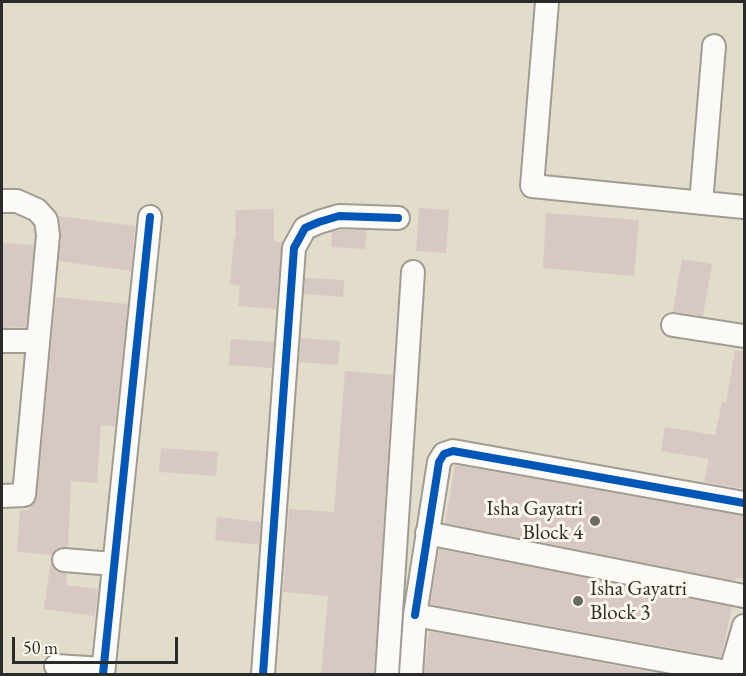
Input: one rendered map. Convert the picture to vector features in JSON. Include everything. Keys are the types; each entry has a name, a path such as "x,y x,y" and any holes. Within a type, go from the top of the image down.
{"street":[{"path":"547,2 532,186 744,207"},
{"path":"701,203 714,46"},
{"path":"2,201 17,201 37,210 46,220 48,235 24,495 2,496"},
{"path":"263,675 294,248 304,228 339,216 398,218"},
{"path":"56,666 103,672 150,217"},
{"path":"387,675 413,272"},
{"path":"673,325 744,336"},
{"path":"2,341 38,341"},
{"path":"411,675 415,615 427,533 439,462 444,454 453,451 744,503"},
{"path":"427,533 744,596"},
{"path":"64,560 113,564"},
{"path":"415,615 732,674 744,626"}],"building":[{"path":"419,208 449,210 446,253 416,251"},
{"path":"274,209 274,241 282,242 276,309 238,306 240,286 230,284 234,238 236,238 235,210"},
{"path":"546,213 639,220 634,276 543,268"},
{"path":"59,216 135,226 131,271 59,261 61,236"},
{"path":"367,230 365,249 331,247 332,232"},
{"path":"2,243 34,245 26,327 2,328"},
{"path":"682,259 712,264 703,316 673,312"},
{"path":"305,278 344,280 343,297 304,294"},
{"path":"56,297 128,304 115,426 101,425 97,483 71,481 68,547 58,548 52,555 17,552 20,510 29,510 37,496"},
{"path":"301,338 340,341 338,365 299,362"},
{"path":"231,339 274,342 272,368 229,365"},
{"path":"735,350 744,351 744,489 704,482 709,459 661,451 665,427 715,435 722,402 726,403"},
{"path":"345,371 393,375 374,675 321,675 328,596 283,592 289,509 334,512"},
{"path":"161,448 218,452 216,476 159,472"},
{"name":"Isha Gayatri Block 4","path":"455,465 744,516 744,579 736,578 735,581 445,523"},
{"path":"217,517 261,522 259,545 215,540"},
{"name":"Isha Gayatri Block 3","path":"439,549 732,607 721,657 430,604"},
{"path":"51,562 56,571 67,574 66,585 98,589 95,616 44,609"},
{"path":"429,631 666,675 424,675"}],"cycle path":[{"path":"263,674 294,248 305,228 339,216 398,218"},
{"path":"103,674 150,217"},
{"path":"415,615 439,462 444,454 453,451 744,503"}],"place":[{"name":"Isha Gayatri Block 4","path":"595,521"},
{"name":"Isha Gayatri Block 3","path":"578,601"}]}
